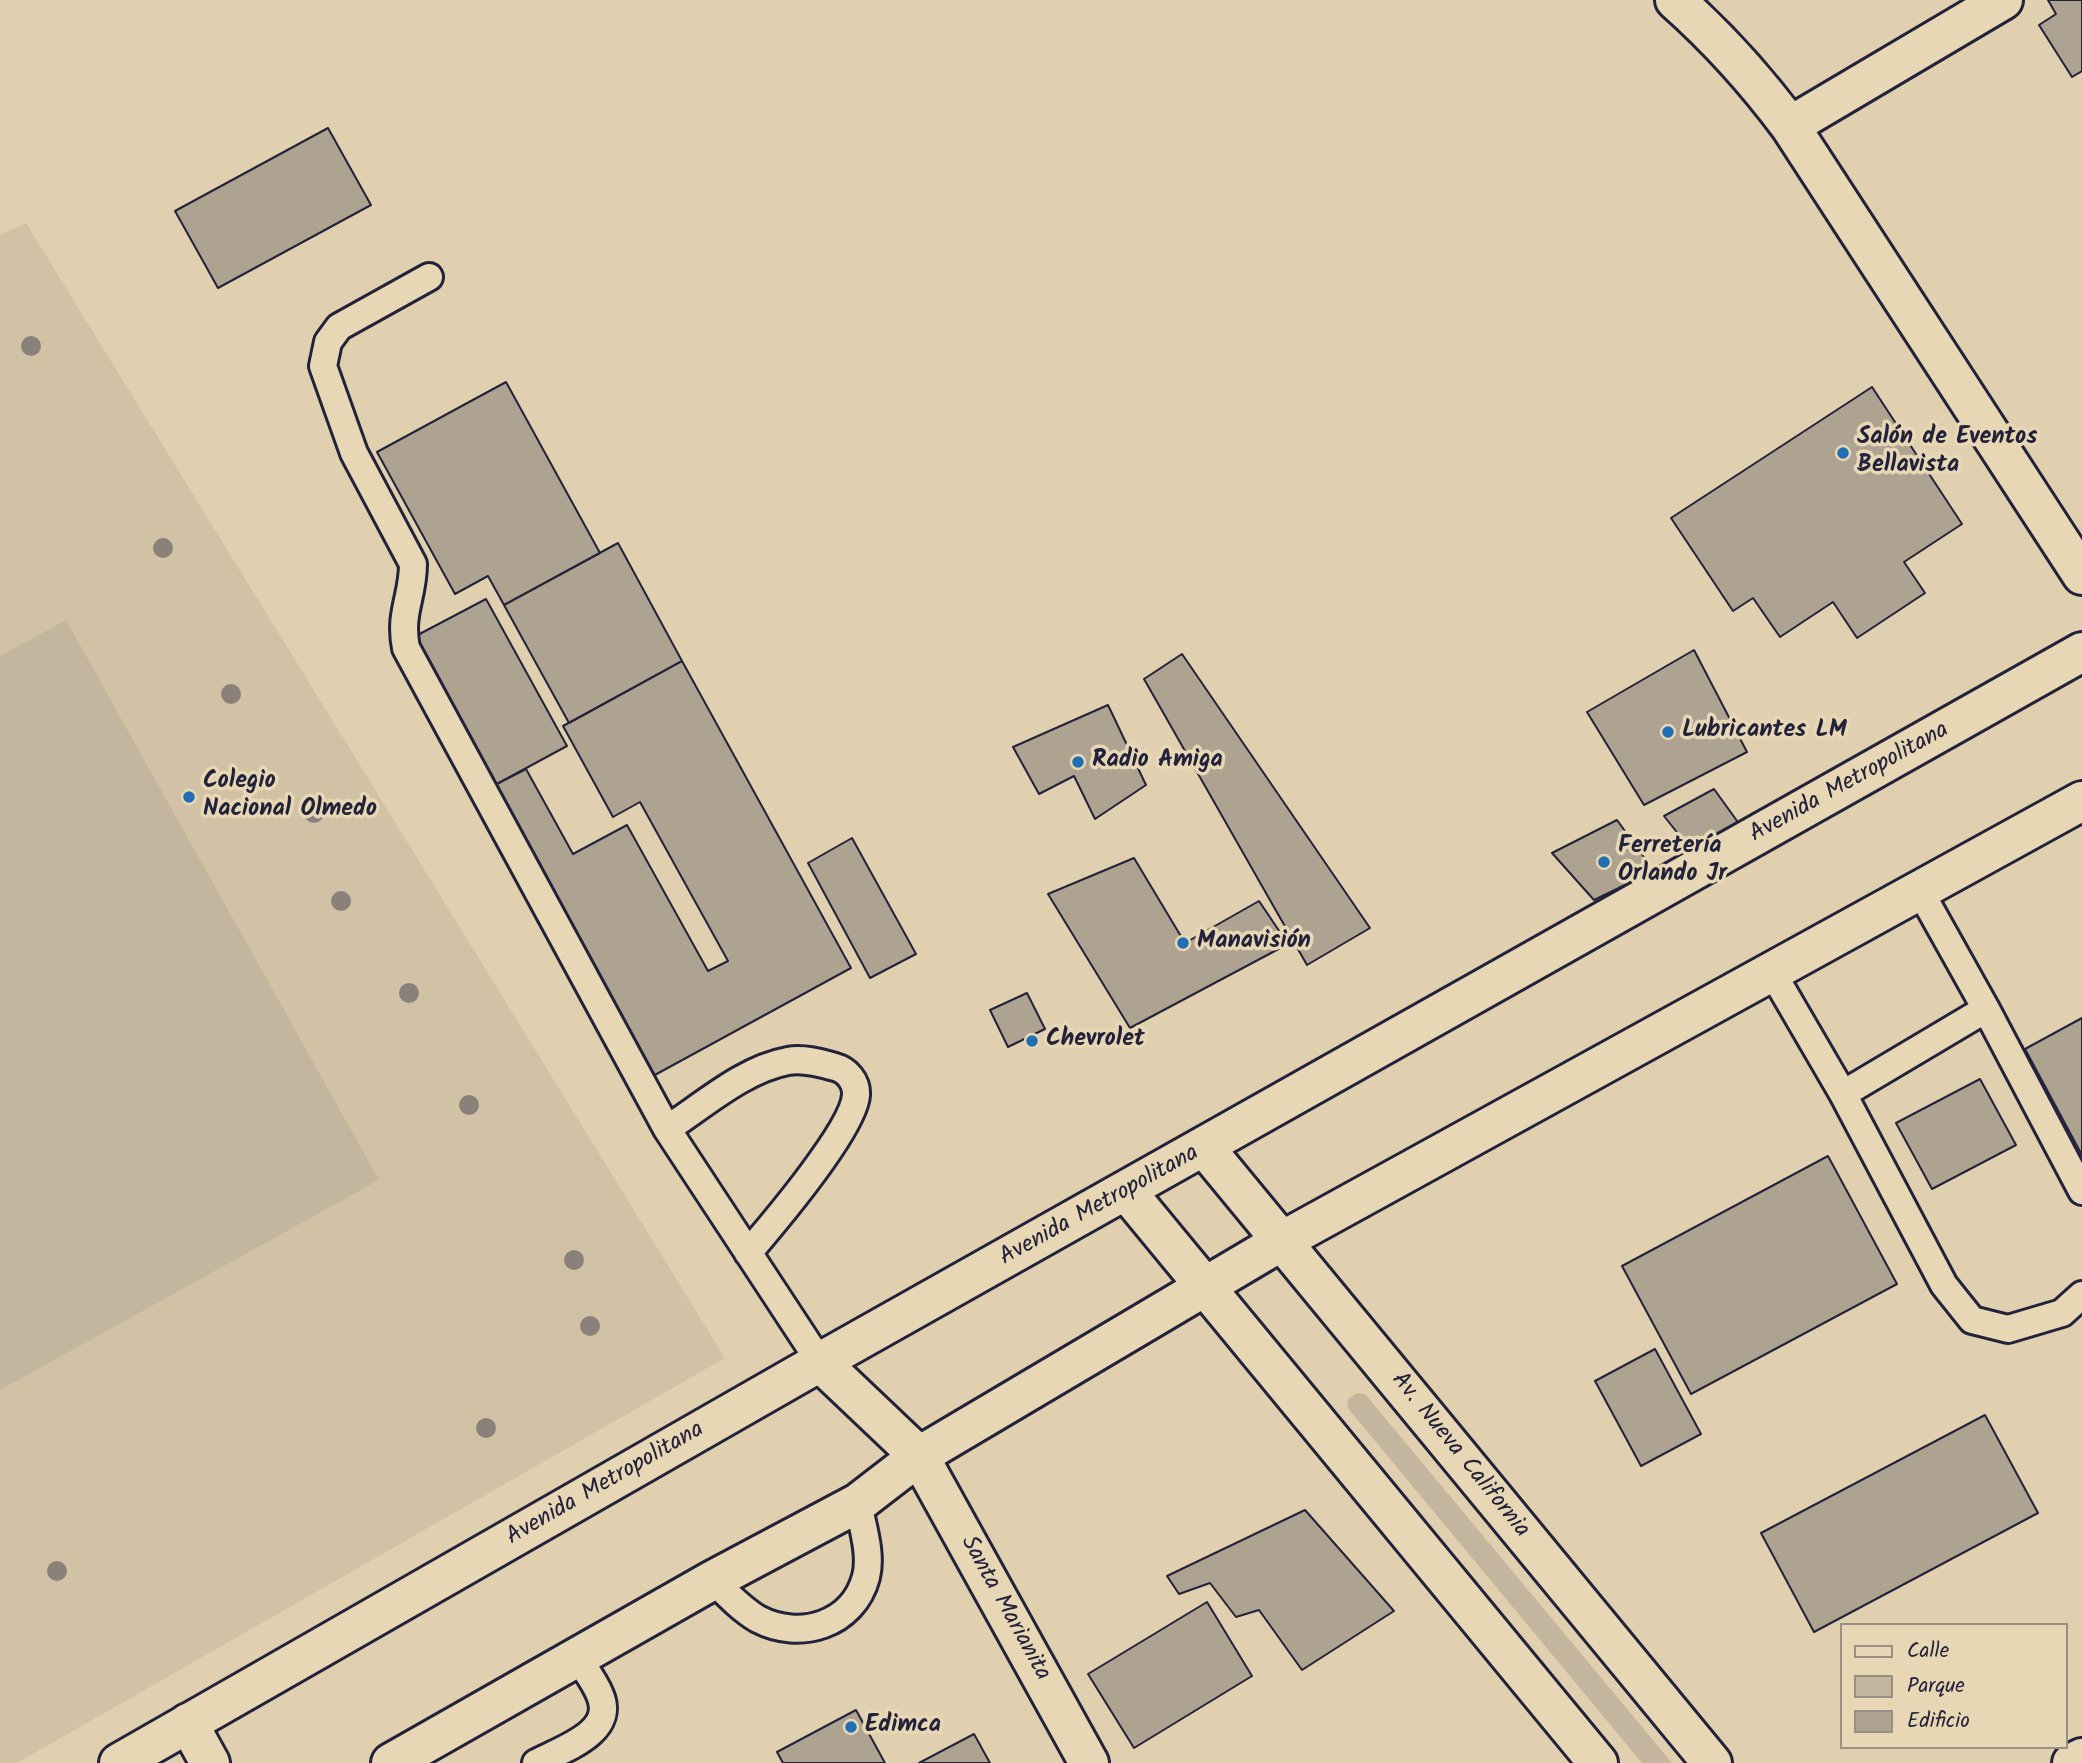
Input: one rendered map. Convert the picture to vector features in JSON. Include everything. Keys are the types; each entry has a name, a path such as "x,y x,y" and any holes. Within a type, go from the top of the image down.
{"main road":[{"path":"1675,0 1718,37 1790,126 2082,575"},
{"path":"1790,126 2003,0"},
{"name":"Avenida Metropolitana","path":"119,1763 820,1363 2082,652"},
{"path":"391,1763 713,1580 858,1503 919,1456 1282,1241 2082,802"},
{"name":"Av. Nueva California","path":"1205,1148 1712,1763"},
{"path":"1127,1192 1598,1763"},
{"name":"Santa Marianita","path":"820,1363 919,1456 1090,1763"},
{"path":"188,1723 210,1763"},
{"path":"2072,1763 2082,1758"}],"lane":[{"path":"429,277 339,327 328,342 323,366 354,453 413,564 413,582 401,626 405,649 667,1129 820,1363"},
{"path":"1920,891 2082,1191"},
{"path":"1772,972 1843,1094 1944,1285 1972,1320 2008,1329 2062,1313 2082,1295"},
{"path":"1843,1094 1986,1009"},
{"path":"667,1129 750,1075 789,1060 816,1061 841,1069 852,1078 856,1095 846,1120 798,1194 748,1253"},
{"path":"713,1580 734,1601 759,1619 794,1630 821,1627 846,1612 860,1592 867,1575 866,1544 858,1503"},
{"path":"537,1763 596,1731 604,1715 601,1696 577,1657"}],"shaded area":[{"name":"Colegio Nacional Olmedo","path":"26,223 725,1358 17,1763 0,1763 0,235"}],"green space":[{"path":"66,620 379,1180 0,1390 0,656"},
{"path":"1357,1393 1365,1394 1672,1763 1642,1763 1347,1407 1348,1399"}],"building":[{"path":"2048,0 2082,0 2082,71 2072,77 2039,25 2056,14"},
{"path":"328,128 371,205 218,288 175,211"},
{"path":"506,382 600,553 504,605 488,576 455,594 377,452"},
{"name":"Salón de Eventos Bellavista","path":"1872,387 1962,524 1904,562 1925,593 1857,638 1833,602 1780,637 1753,598 1733,611 1671,518"},
{"path":"618,543 682,661 569,723 504,605"},
{"path":"486,599 567,746 493,786 412,638"},
{"name":"Lubricantes LM","path":"1694,650 1747,752 1644,805 1587,712"},
{"path":"1182,654 1370,928 1307,965 1144,679"},
{"path":"682,661 851,968 653,1076 493,786 526,769 573,854 627,825 708,971 728,961 640,802 613,817 563,726"},
{"name":"Radio Amiga","path":"1108,705 1146,785 1095,819 1074,776 1039,794 1013,747"},
{"path":"1714,789 1740,825 1691,850 1664,816"},
{"name":"Ferretería Orlando Jr","path":"1617,820 1654,871 1594,900 1552,853"},
{"path":"852,838 916,954 870,978 808,863"},
{"name":"Manavisión","path":"1134,858 1185,943 1259,901 1288,944 1130,1028 1048,894"},
{"path":"1027,993 1045,1029 1008,1047 990,1010"},
{"path":"2082,1018 2082,1155 2025,1049"},
{"path":"1980,1079 2016,1145 1932,1189 1896,1123"},
{"path":"1828,1156 1897,1284 1691,1394 1622,1266"},
{"path":"1655,1349 1701,1434 1641,1466 1595,1381"},
{"path":"1985,1415 2038,1513 1814,1632 1761,1533"},
{"path":"1305,1510 1394,1611 1302,1670 1259,1610 1236,1617 1210,1583 1179,1594 1167,1576"},
{"path":"1207,1602 1252,1676 1134,1748 1088,1674"},
{"path":"856,1710 885,1763 783,1763 777,1752"},
{"path":"974,1734 990,1763 919,1763"}],"place":[{"name":"Salón de Eventos Bellavista","path":"1843,453"},
{"name":"Lubricantes LM","path":"1668,732"},
{"name":"Radio Amiga","path":"1078,762"},
{"name":"Colegio Nacional Olmedo","path":"189,797"},
{"name":"Ferretería Orlando Jr","path":"1604,862"},
{"name":"Manavisión","path":"1183,943"},
{"name":"Chevrolet","path":"1032,1041"},
{"name":"Edimca","path":"851,1727"}]}
